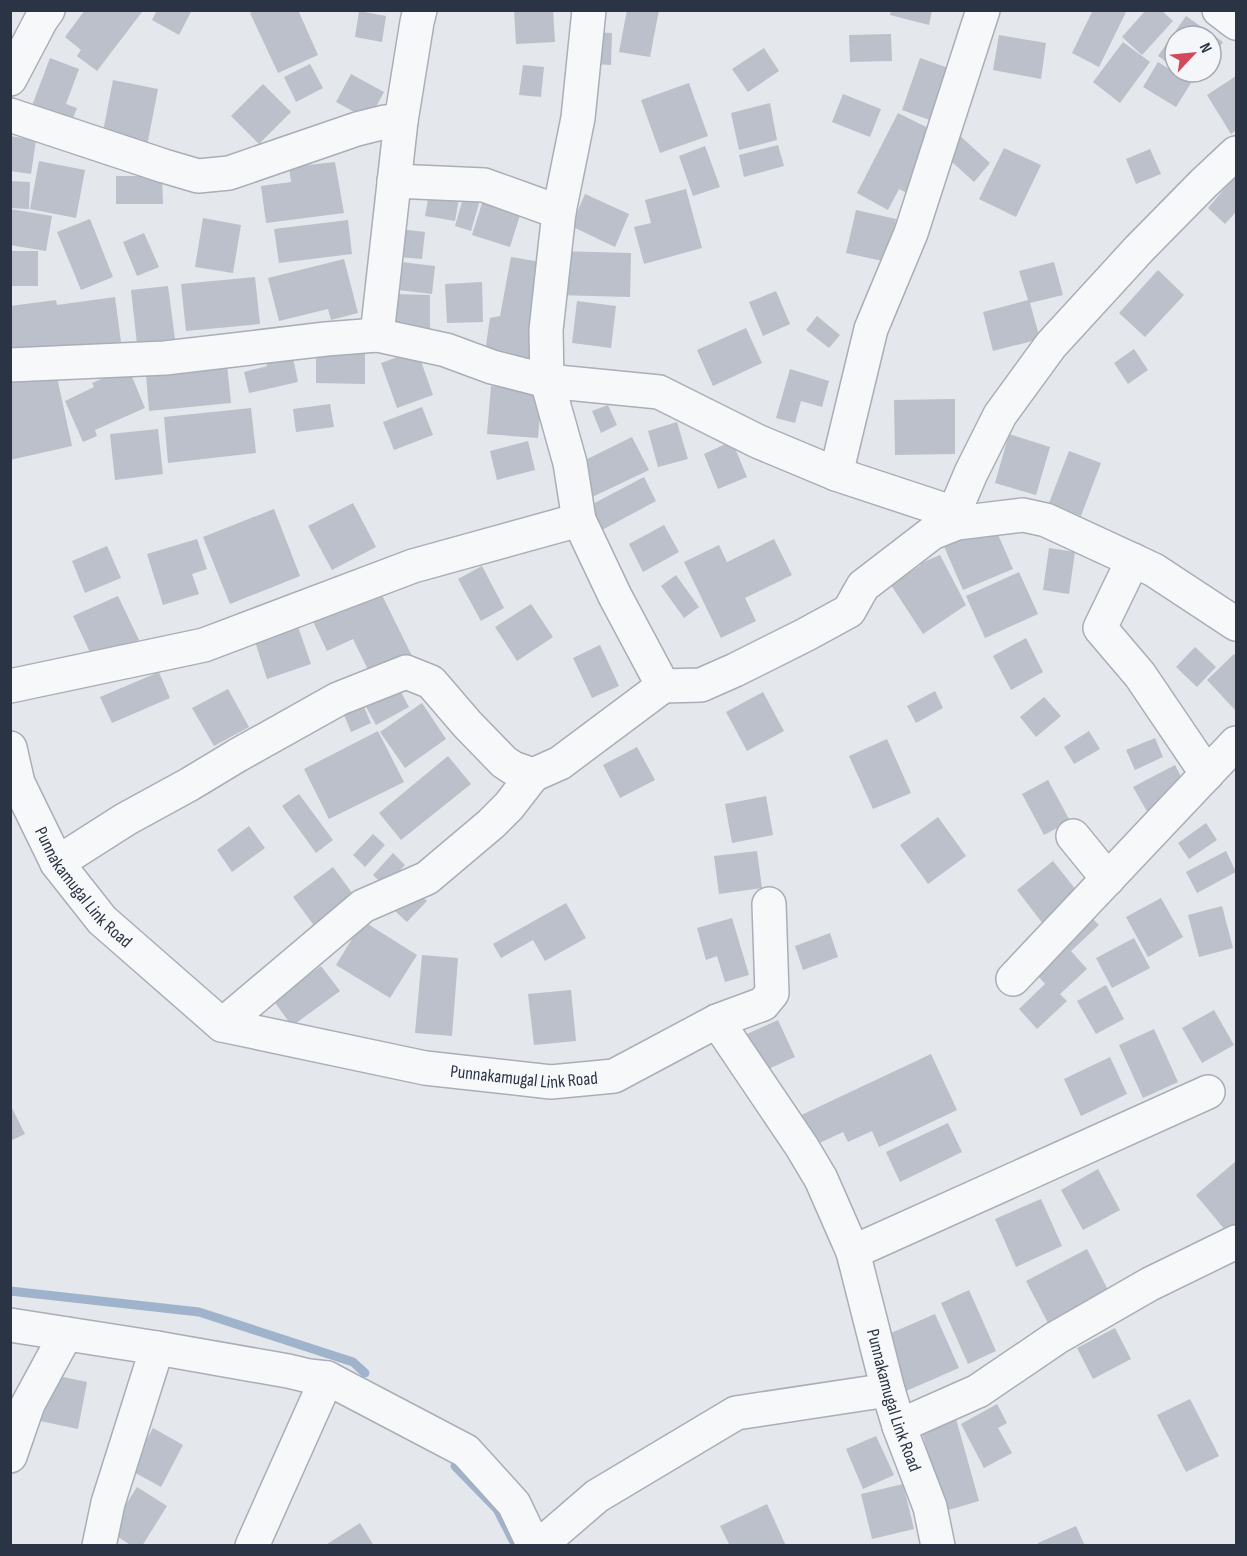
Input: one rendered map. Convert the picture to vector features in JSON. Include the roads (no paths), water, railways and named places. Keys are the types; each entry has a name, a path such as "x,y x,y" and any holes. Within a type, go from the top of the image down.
{"street":[{"path":"377,335 401,121 420,10"},
{"path":"589,10 578,118 559,212 546,330 547,381 570,463 579,520 615,596 663,686"},
{"path":"836,474 871,329 911,233 983,10"},
{"path":"1220,10 1236,23"},
{"path":"10,79 40,14"},
{"path":"10,115 198,176 229,173 357,129 385,122 401,121"},
{"path":"222,1025 363,906 427,878 491,824 509,806 533,775 560,764 663,686 701,685 849,611 863,586 932,533 956,518 971,474 1000,415 1051,345 1140,249 1236,153"},
{"path":"394,181 484,185 559,212"},
{"path":"10,365 165,358 377,335 446,350 492,367 547,381 659,392 757,441 836,474 956,518 1023,515 1046,520 1154,570 1236,624"},
{"path":"10,686 204,645 413,566 579,520"},
{"path":"1133,560 1100,628 1140,675 1207,774"},
{"path":"57,863 126,819 338,699 406,672 431,682 504,762 533,775"},
{"path":"1012,979 1236,743"},
{"name":"Punnakamugal Link Road","path":"10,748 14,784 57,863 102,920 222,1025 425,1068 551,1082 614,1076 717,1021 821,1179 853,1252 888,1390 899,1426 930,1507 938,1545"},
{"path":"1073,836 1107,879"},
{"path":"717,1021 763,1004 772,993 769,904"},
{"path":"853,1252 1208,1092"},
{"path":"899,1426 978,1391 1066,1332 1150,1284 1236,1242"},
{"path":"10,1325 327,1378 466,1451 514,1504 536,1545 597,1496 736,1413 888,1390"},
{"path":"10,1456 28,1404 66,1334"},
{"path":"99,1545 108,1503 157,1348"},
{"path":"252,1545 327,1378"}],"waterway":[{"path":"10,1291 199,1312 353,1362 365,1373"},
{"path":"455,1466 497,1509 516,1546"}]}
